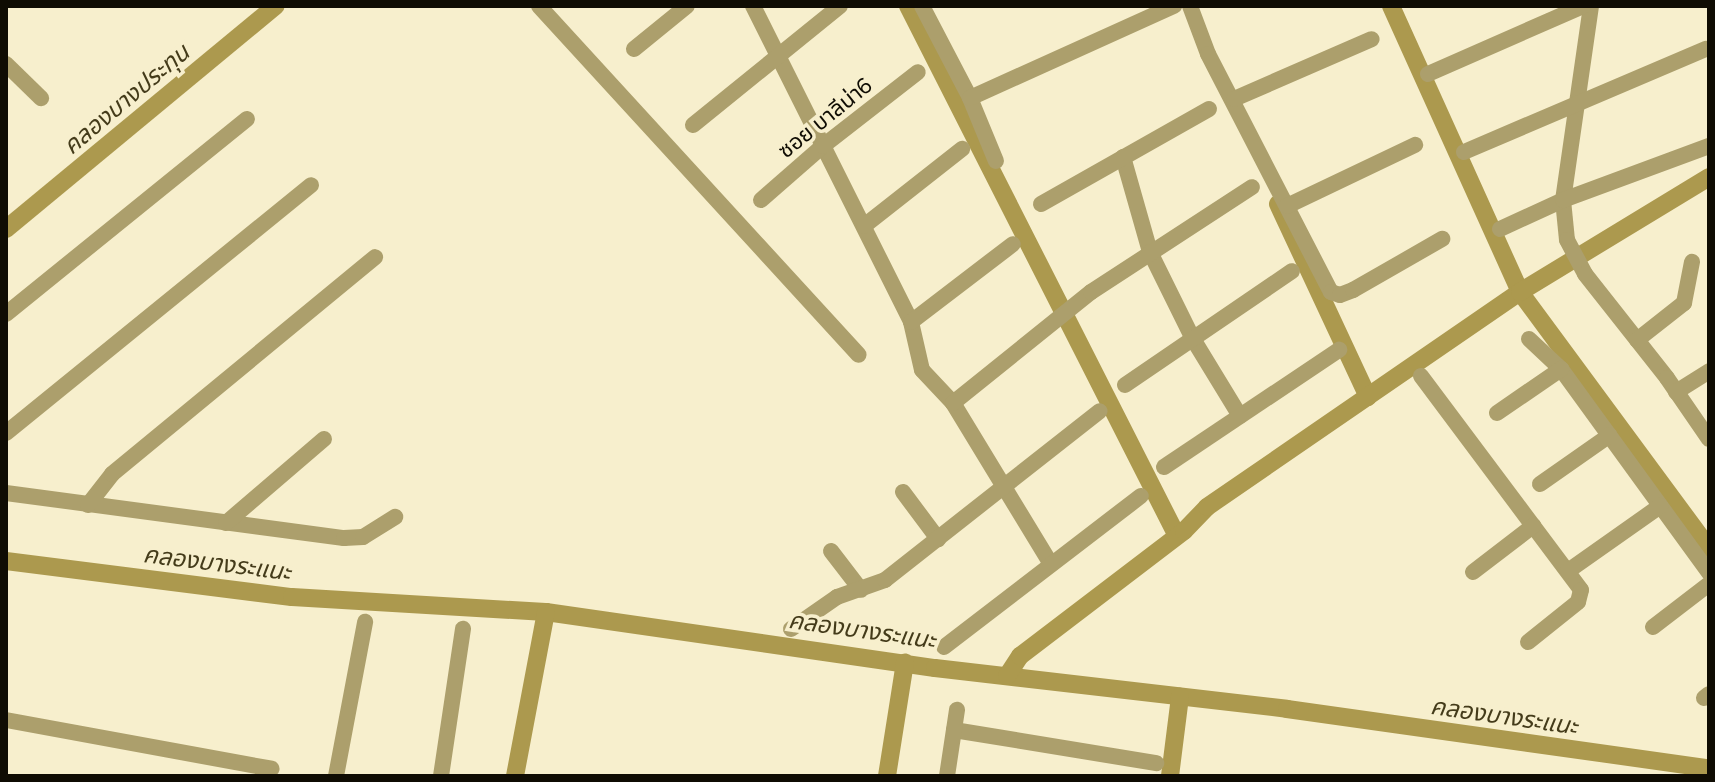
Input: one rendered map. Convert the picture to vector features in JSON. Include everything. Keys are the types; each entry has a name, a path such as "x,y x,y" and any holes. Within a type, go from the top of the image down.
{"street":[{"path":"539,6 859,355"},
{"path":"634,49 687,6"},
{"path":"753,6 911,322 922,370 953,403 1051,564"},
{"path":"693,125 840,6"},
{"path":"922,6 970,98 996,161"},
{"path":"970,98 1174,6"},
{"path":"1190,6 1208,54 1234,99 1331,292 1340,295 1442,239"},
{"path":"1428,74 1583,6"},
{"path":"1591,6 1574,103 1563,200 1564,230 1573,257 1709,439"},
{"path":"1234,99 1372,39"},
{"path":"1464,152 1706,49"},
{"path":"6,64 41,98"},
{"name":"ซอย บาลีน่า6","path":"761,200 823,146 918,72"},
{"path":"1041,204 1209,109"},
{"path":"6,314 247,119"},
{"path":"1287,206 1415,145"},
{"path":"1500,229 1563,200 1709,146"},
{"path":"864,226 962,149"},
{"path":"1123,157 1150,252 1192,338 1240,416"},
{"path":"6,433 311,185"},
{"path":"953,403 1091,292 1252,187"},
{"path":"911,322 1013,244"},
{"path":"88,505 121,466 375,257"},
{"path":"1637,340 1684,303 1692,262"},
{"path":"1125,385 1292,271"},
{"path":"1529,339 1561,369 1709,573"},
{"path":"1164,467 1339,350"},
{"path":"1497,413 1561,369"},
{"path":"1676,392 1709,371"},
{"path":"1421,376 1581,590 1578,602 1528,642"},
{"path":"791,629 826,603 885,580 1100,411"},
{"path":"1540,484 1610,435"},
{"path":"226,523 324,439"},
{"path":"903,492 938,539"},
{"path":"6,493 356,539 395,517"},
{"path":"944,647 1141,496"},
{"path":"1568,571 1660,506"},
{"path":"1473,572 1533,526"},
{"path":"831,551 861,590"},
{"path":"1653,627 1709,584"},
{"path":"336,776 365,622"},
{"path":"441,776 463,629"},
{"path":"947,776 957,710"},
{"path":"6,720 272,769"},
{"path":"954,730 1156,763"}],"waterway":[{"name":"คลองบางประทุน","path":"6,229 276,6"},
{"path":"908,6 1177,536"},
{"path":"1391,6 1520,292 1709,548"},
{"path":"1007,676 1020,656 1184,531 1207,507 1520,292 1709,177"},
{"path":"1278,204 1368,397"},
{"name":"คลองบางระแนะ","path":"6,561 292,597 546,612 935,668 1287,709 1709,768"},
{"path":"515,776 546,612"},
{"path":"887,776 905,662"},
{"path":"1170,776 1180,697"}]}
